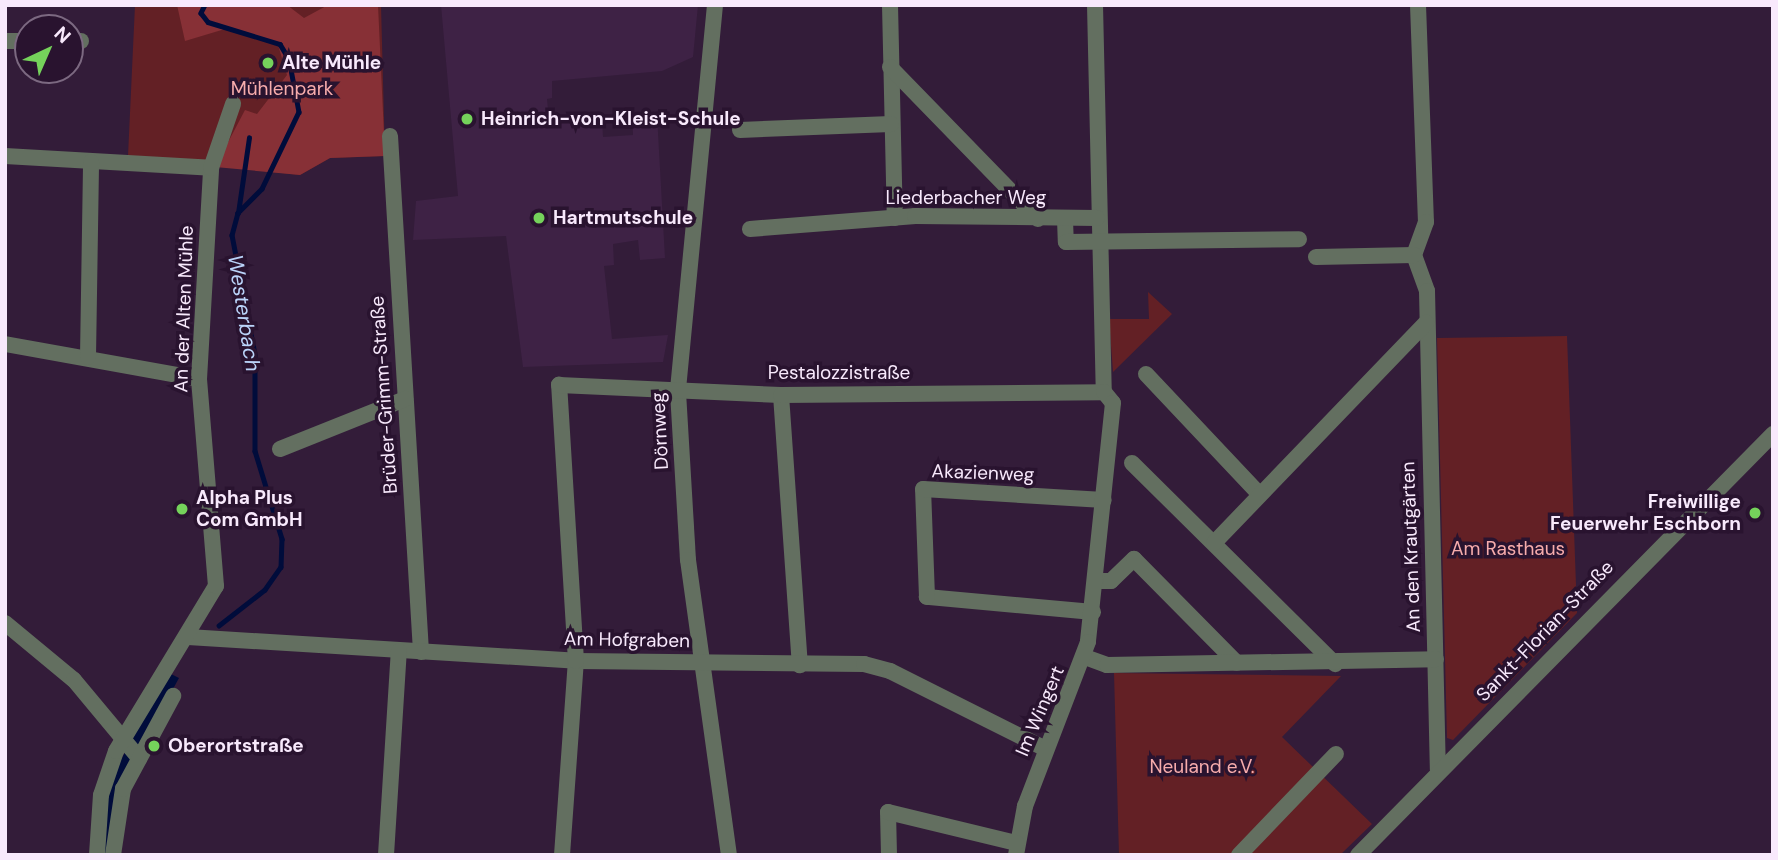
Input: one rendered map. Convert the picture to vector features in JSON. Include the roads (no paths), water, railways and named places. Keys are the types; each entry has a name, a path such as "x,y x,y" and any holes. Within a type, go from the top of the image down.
{"street":[{"name":"Dörnweg","path":"715,5 678,392 702,663 729,855"},
{"path":"890,5 895,218"},
{"name":"Im Wingert","path":"1016,849 1046,749 1085,657 1097,581 1109,397 1097,218 1095,5"},
{"path":"1316,257 1414,255 1426,222 1418,5"},
{"path":"890,67 1038,219"},
{"name":"An der Alten Mühle","path":"131,751 204,638 216,586 199,379 211,168 233,104"},
{"path":"740,130 891,124"},
{"name":"Brüder-Grimm-Straße","path":"390,136 421,652"},
{"path":"5,156 211,168"},
{"path":"88,357 91,162"},
{"name":"Liederbacher Weg","path":"750,229 895,218 1097,218"},
{"path":"1065,219 1066,242 1300,239"},
{"name":"An den Krautgärten","path":"1414,255 1427,291 1438,770"},
{"path":"1214,543 1426,323"},
{"path":"5,344 199,379"},
{"path":"1146,374 1259,494"},
{"name":"Pestalozzistraße","path":"576,661 559,385 781,395 1109,397"},
{"path":"781,395 800,665"},
{"path":"281,449 405,399"},
{"name":"Sankt-Florian-Straße","path":"1358,855 1438,770 1773,434"},
{"path":"1132,463 1335,664"},
{"name":"Akazienweg","path":"1093,612 926,597 923,489 1104,500"},
{"path":"1097,581 1111,581 1134,559 1237,663"},
{"path":"5,623 74,680 131,751"},
{"name":"Am Hofgraben","path":"204,638 576,661 800,665 890,671 1046,749"},
{"path":"386,855 399,651"},
{"path":"1085,657 1107,664 1335,664 1436,659"},
{"path":"562,855 576,661"},
{"path":"97,855 101,795 173,696"},
{"path":"113,855 116,810 131,751"},
{"path":"1239,855 1336,754"},
{"path":"889,855 888,812 1016,849"}],"waterway":[{"name":"Westerbach","path":"205,5 201,13 208,22 280,44 289,59 299,112 262,189 238,213 232,235 255,355 255,451 282,539 281,567 265,590 219,626"},
{"path":"238,213 249,138"}],"place":[{"name":"Alte Mühle","path":"268,63"},
{"name":"Heinrich-von-Kleist-Schule","path":"467,119"},
{"name":"Hartmutschule","path":"539,218"},
{"name":"Alpha Plus Com GmbH","path":"182,509"},
{"name":"Freiwillige Feuerwehr Eschborn","path":"1755,513"},
{"name":"Oberortstraße","path":"154,746"}],"park label":[{"name":"Mühlenpark","path":"282,89"},
{"name":"Am Rasthaus","path":"1508,549"},
{"name":"Neuland e.V.","path":"1202,767"}]}
